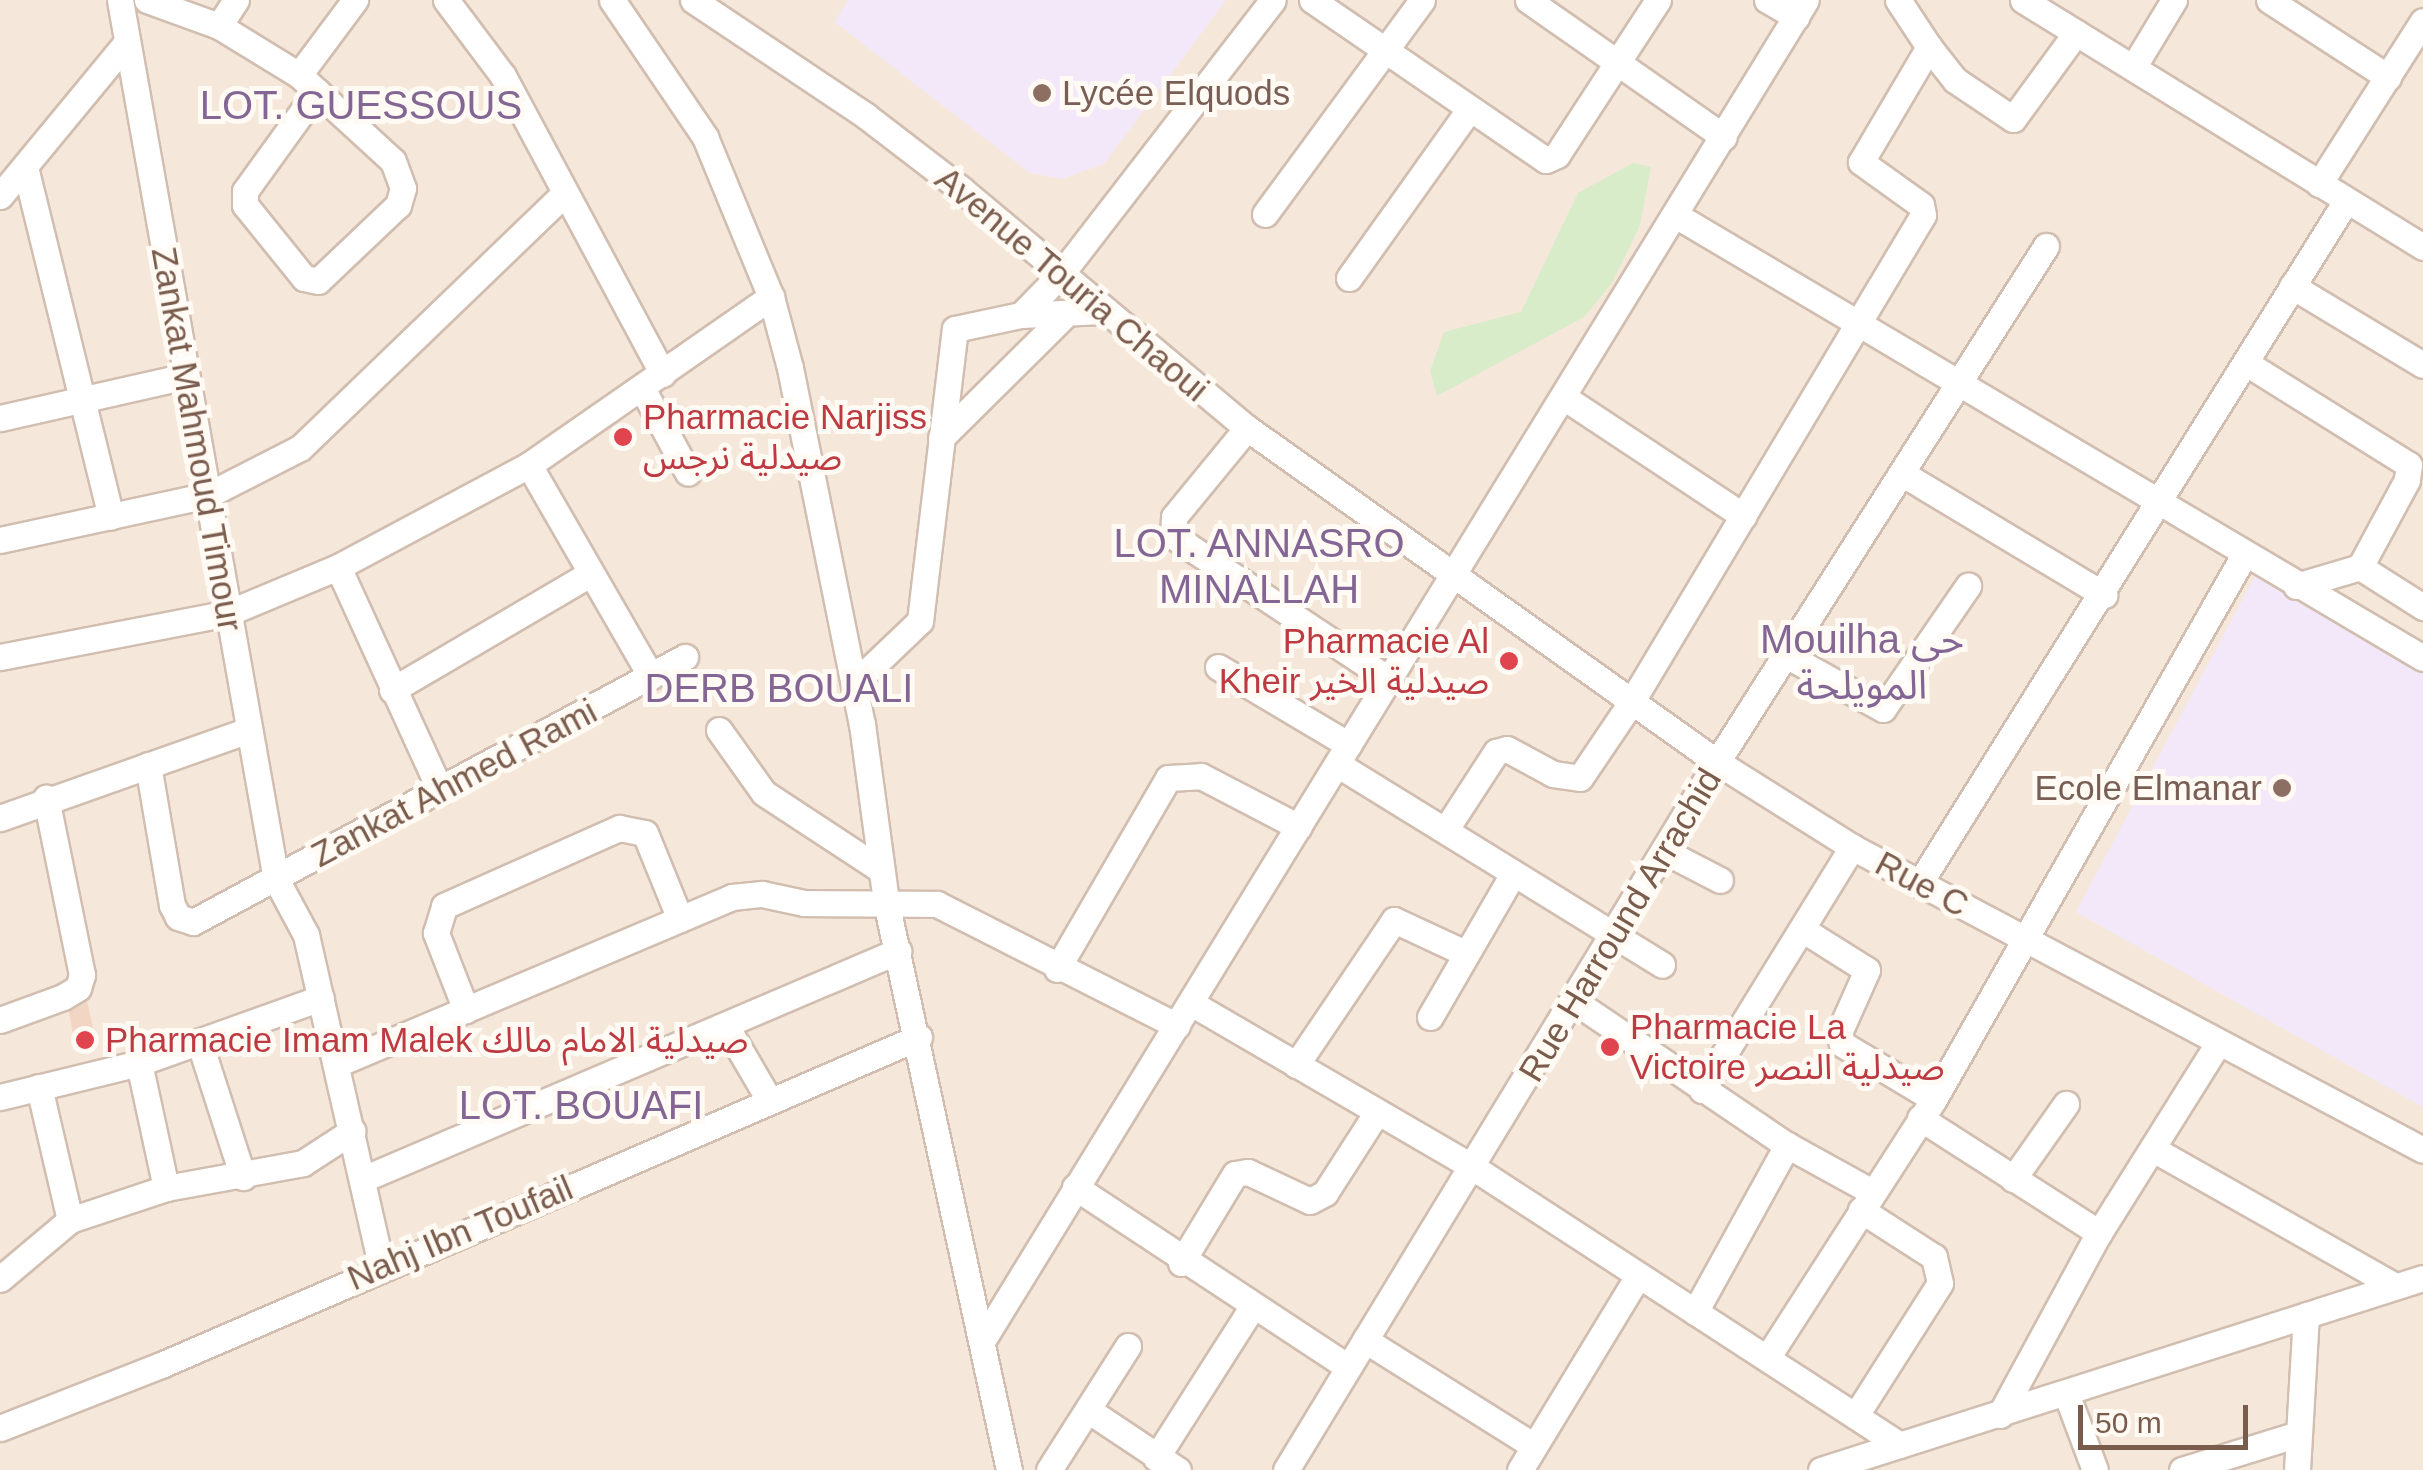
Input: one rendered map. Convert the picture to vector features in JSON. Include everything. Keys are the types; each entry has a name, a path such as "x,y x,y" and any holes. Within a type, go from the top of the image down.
{"street":[{"name":"Zankat Mahmoud Timour","path":"120,0 276,879 306,934 381,1266"},
{"path":"147,0 219,26 308,83 394,162 403,188 398,205 318,280 304,278 245,205 245,191 308,83 355,0"},
{"path":"219,26 236,0"},
{"path":"446,0 483,44 564,194 653,382 688,473"},
{"path":"612,0 704,137 771,297 854,684 886,902 919,1037 1009,1470"},
{"name":"Avenue Touria Chaoui","path":"693,0 866,116 1246,428 1452,569"},
{"path":"1021,315 1061,274 1274,0"},
{"path":"1312,0 1469,110 1552,158 1658,0"},
{"path":"1265,214 1422,0"},
{"path":"1528,0 1724,137"},
{"path":"984,1338 1390,680 1452,569 1565,398 1801,8 1767,0"},
{"path":"1898,0 1955,80 2014,119 2076,34"},
{"path":"2023,0 2423,248"},
{"path":"2134,66 2174,0"},
{"path":"2269,0 2388,77"},
{"path":"2319,184 2423,21"},
{"path":"0,196 127,42"},
{"path":"1446,829 1496,752 1507,749 1553,774 1580,778 1632,701 1923,215 1921,205 1870,174 1861,155 1930,48"},
{"path":"1349,278 1469,110"},
{"path":"26,167 111,517"},
{"path":"0,540 208,496 325,430 564,194"},
{"path":"1919,884 2162,503 2346,201"},
{"path":"1677,216 2423,658"},
{"name":"Rue Harround Arrachid","path":"1286,1470 1474,1168 1718,762 2046,246"},
{"path":"2292,286 2423,365"},
{"path":"0,658 228,613 338,567 529,465 771,297"},
{"path":"854,684 920,620 955,330 1021,315 1064,318 1101,311"},
{"path":"941,438 1064,318"},
{"path":"2246,362 2408,464 2408,480 2360,567 2296,586"},
{"path":"0,418 186,376"},
{"path":"1565,398 1743,516"},
{"path":"1246,428 1174,517 1173,536 1390,680"},
{"path":"529,465 588,575 651,676"},
{"path":"1903,474 2104,594"},
{"path":"1767,1358 1927,1109 2028,939 2244,555"},
{"path":"338,567 441,792"},
{"path":"2360,567 2423,607"},
{"name":"Rue C","path":"1452,569 1718,762 1852,847 2423,1150"},
{"path":"392,690 588,575"},
{"path":"1786,654 1883,709 1968,586"},
{"name":"Zankat Ahmed Rami","path":"148,765 178,917 193,922 441,792 685,657"},
{"path":"1218,667 1446,829 1662,964"},
{"path":"0,818 46,798 249,730"},
{"path":"719,730 764,793 881,870"},
{"path":"1057,969 1168,778 1201,776 1299,826"},
{"path":"0,1020 63,997 78,988 82,975 46,798"},
{"path":"466,1010 436,933 444,906 619,828 644,833 680,920"},
{"path":"1702,1090 1805,931 1852,847"},
{"path":"1664,851 1720,880"},
{"path":"1430,1017 1514,874"},
{"path":"336,1064 732,897 762,894 804,903 937,904 1057,969 1176,1026"},
{"path":"1296,1065 1394,920 1465,952"},
{"path":"1805,931 1867,970 1839,1033 1842,1044 2013,1179 2099,1234"},
{"path":"363,1178 898,951"},
{"path":"0,1097 200,1044 320,998"},
{"path":"1574,1001 1866,1201 1934,1257 1940,1284 1856,1415"},
{"path":"1191,1004 1474,1168 1900,1446"},
{"path":"726,1026 768,1098"},
{"name":"Nahj Ibn Toufail","path":"0,1425 919,1037"},
{"path":"2000,1415 2099,1234 2218,1043"},
{"path":"200,1044 242,1177"},
{"path":"139,1062 166,1188"},
{"path":"39,1087 70,1220"},
{"path":"2013,1179 2066,1104"},
{"path":"1182,1262 1235,1174 1248,1172 1310,1201 1325,1193 1376,1112"},
{"path":"0,1279 70,1220 166,1188 303,1163 352,1131"},
{"path":"1694,1312 1787,1145"},
{"path":"2153,1149 2393,1285"},
{"path":"1075,1188 1182,1262 1348,1367"},
{"path":"1520,1470 1638,1276"},
{"path":"1821,1470 1874,1462 1900,1446 2423,1278"},
{"path":"1088,1410 1167,1464 1253,1306"},
{"path":"2296,1470 2306,1315"},
{"path":"1365,1340 1534,1446"},
{"path":"1048,1470 1128,1346"},
{"path":"2066,1394 2095,1470"},
{"path":"2182,1470 2298,1434"}],"shaded area":[{"path":"0,0 2423,0 2423,1470 0,1470"},
{"name":"Lycée Elquods","path":"848,0 1226,0 1104,164 1062,179 1030,173 835,22"},
{"name":"Ecole Elmanar","path":"2257,572 2423,665 2423,1107 2076,912"}],"green space":[{"path":"1633,163 1651,167 1640,225 1612,283 1584,317 1437,396 1430,371 1444,332 1521,312 1578,193"}],"building":[{"path":"87,1001 96,1041 75,1045 69,1012"}],"place":[{"name":"Lycée Elquods","path":"1042,93"},
{"name":"Pharmacie Narjiss صيدلية نرجس","path":"623,437"},
{"name":"Pharmacie Al Kheir صيدلية الخير","path":"1509,661"},
{"name":"Ecole Elmanar","path":"2282,788"},
{"name":"Pharmacie Imam Malek صيدلية الامام مالك","path":"85,1040"},
{"name":"Pharmacie La Victoire صيدلية النصر","path":"1610,1047"}],"district":[{"name":"LOT. GUESSOUS","path":"361,105"},
{"name":"LOT. ANNASRO MINALLAH","path":"1259,566"},
{"name":"Mouilha حي المويلحة","path":"1862,662"},
{"name":"DERB BOUALI","path":"779,688"},
{"name":"LOT. BOUAFI","path":"581,1105"}]}
